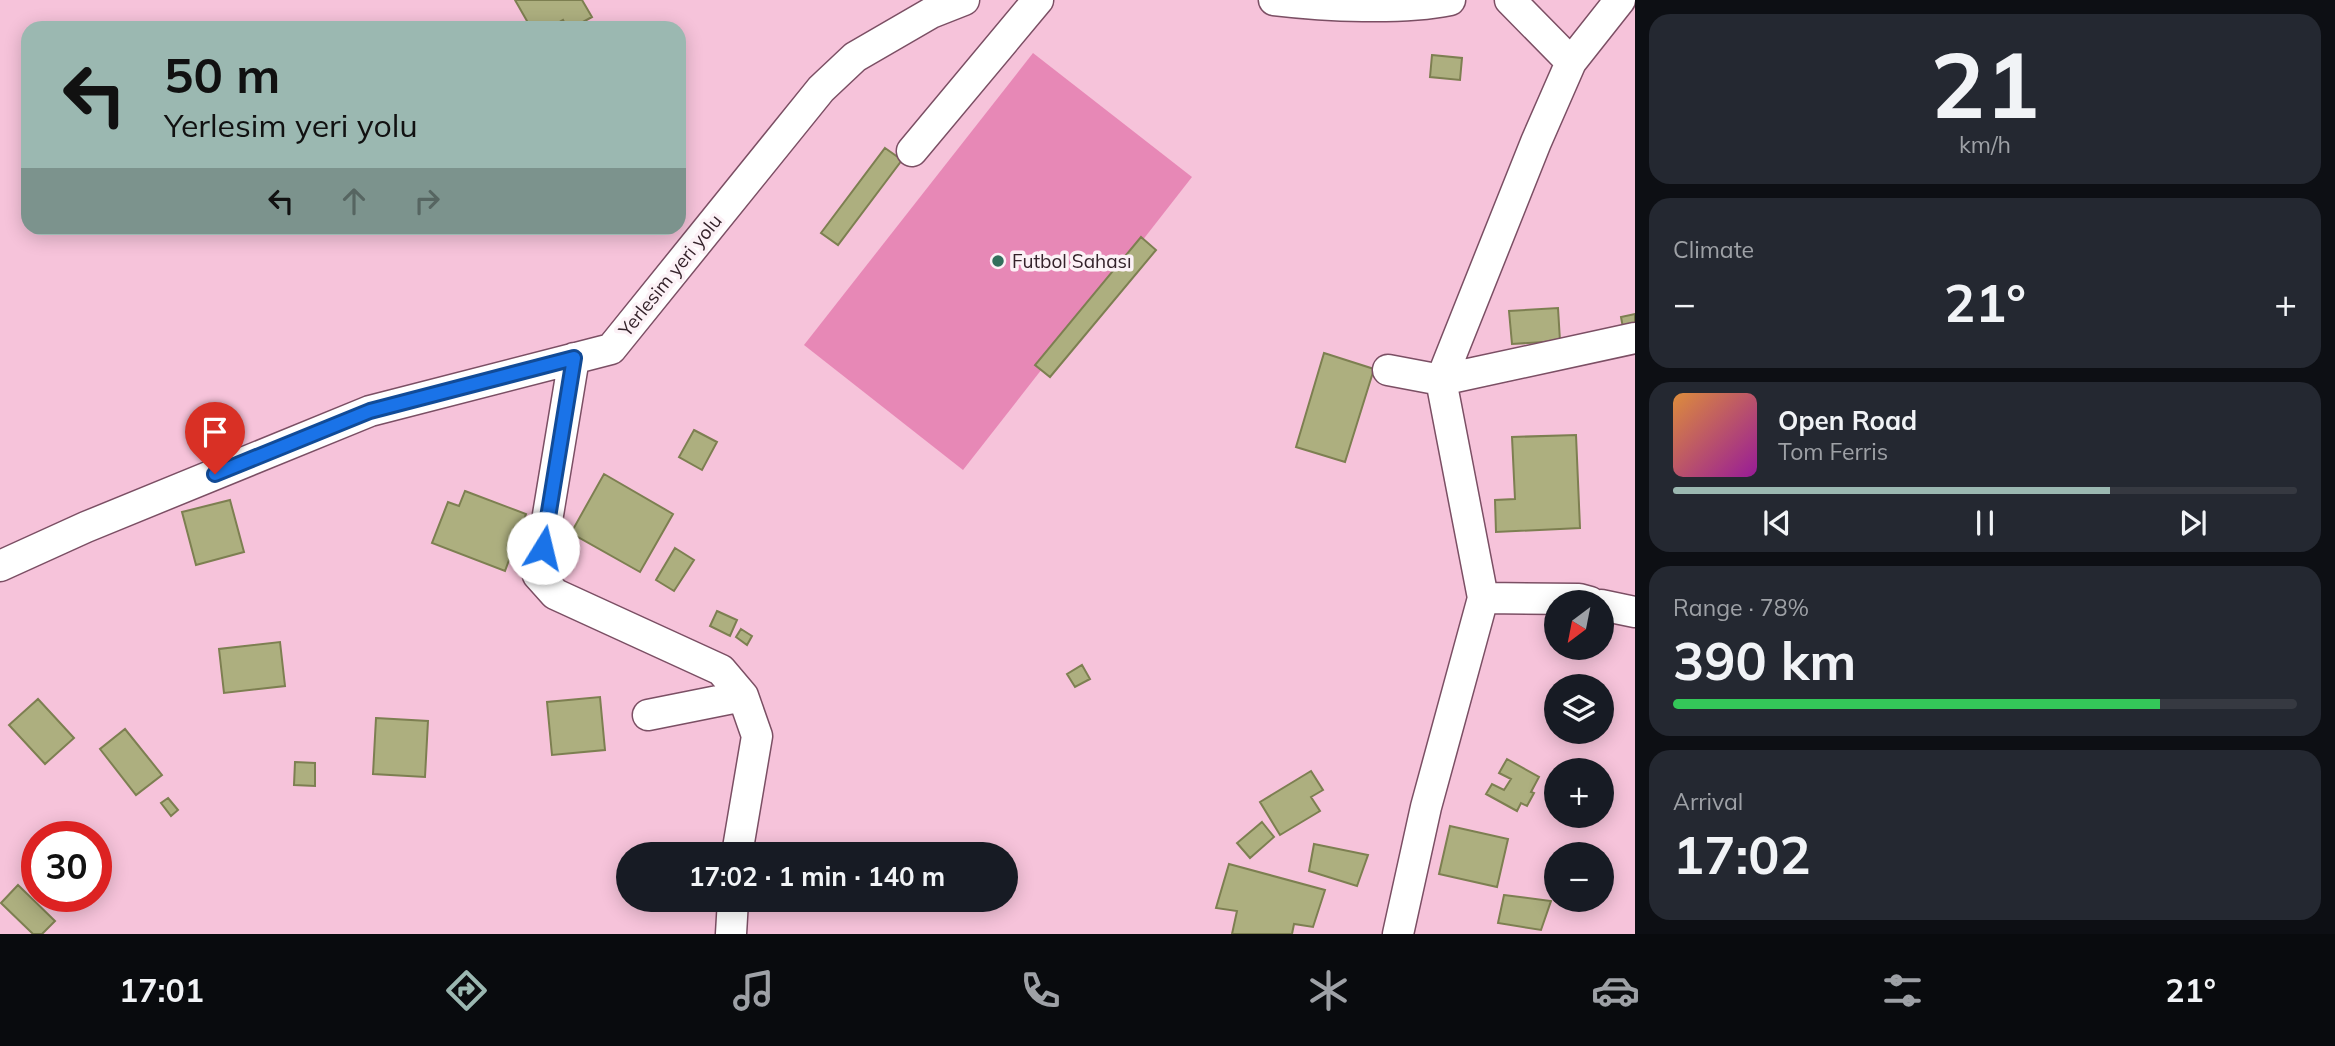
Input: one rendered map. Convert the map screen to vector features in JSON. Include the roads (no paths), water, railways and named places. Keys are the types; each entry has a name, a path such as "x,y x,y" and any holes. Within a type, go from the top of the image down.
{"street":[{"name":"Yerlesim yeri yolu","path":"0,566 86,527 370,411 611,349 830,81 855,57 931,13 964,0"},
{"path":"912,151 1038,0"},
{"path":"1274,0 1303,4 1373,5 1450,0"},
{"path":"1510,0 1571,62"},
{"path":"1398,934 1426,807 1483,597 1441,380 1536,142 1571,62 1620,0"},
{"path":"1388,370 1441,380 1635,338"},
{"path":"574,358 538,575 555,594 721,670 743,695 757,736 739,842"},
{"path":"1483,597 1544,598"},
{"path":"1614,607 1635,612"},
{"path":"648,715 743,695"},
{"path":"731,934 732,912"}],"place":[{"name":"Futbol Sahası","path":"998,261"}]}
